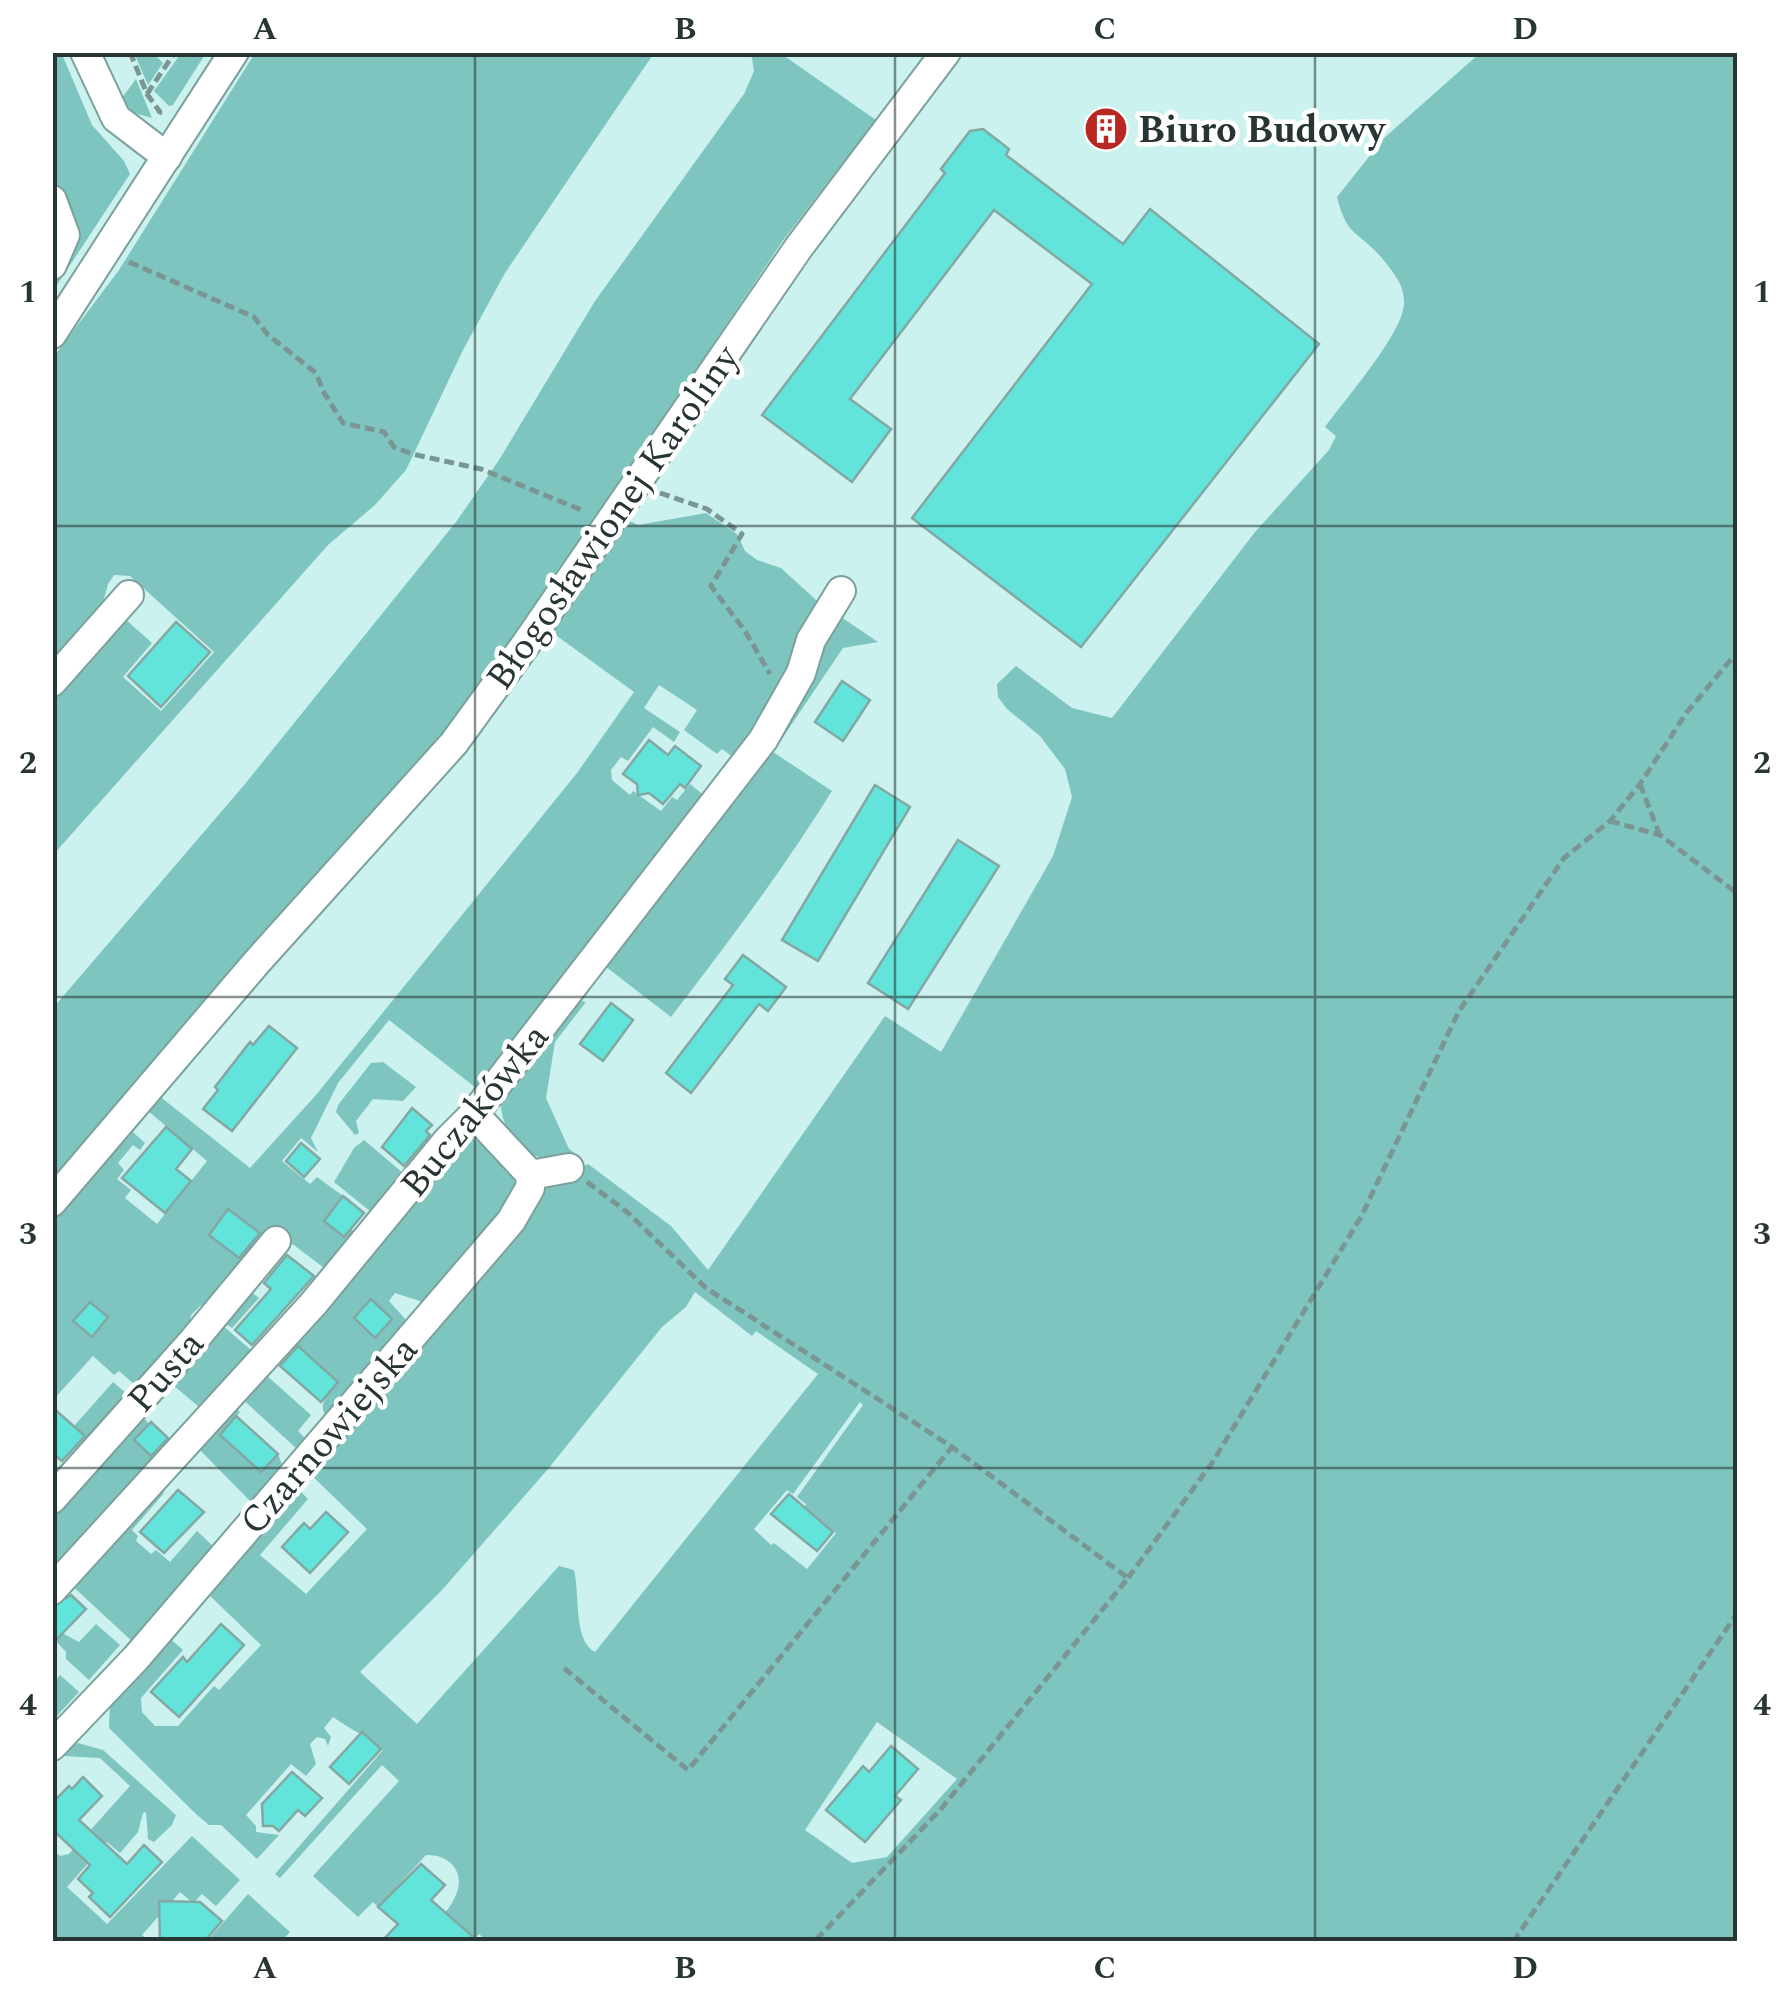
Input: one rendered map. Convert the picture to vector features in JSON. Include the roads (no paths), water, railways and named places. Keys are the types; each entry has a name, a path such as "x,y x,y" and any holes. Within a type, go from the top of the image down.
{"street":[{"path":"52,334 234,52"},
{"name":"Błogosławionej Karoliny","path":"52,1202 256,963 454,743 799,247 946,52"},
{"path":"88,53 116,118 167,157"},
{"path":"52,200 65,235 52,265"},
{"name":"Buczakówka","path":"52,1590 260,1364 474,1114 763,740 800,673 810,640 841,590"},
{"path":"52,682 130,595"},
{"path":"474,1114 531,1176 569,1168"},
{"name":"Czarnowiejska","path":"52,1746 136,1658 487,1252 523,1202 531,1176"},
{"name":"Pusta","path":"52,1500 276,1241"}],"place":[{"name":"Biuro Budowy","path":"1106,129"}]}
